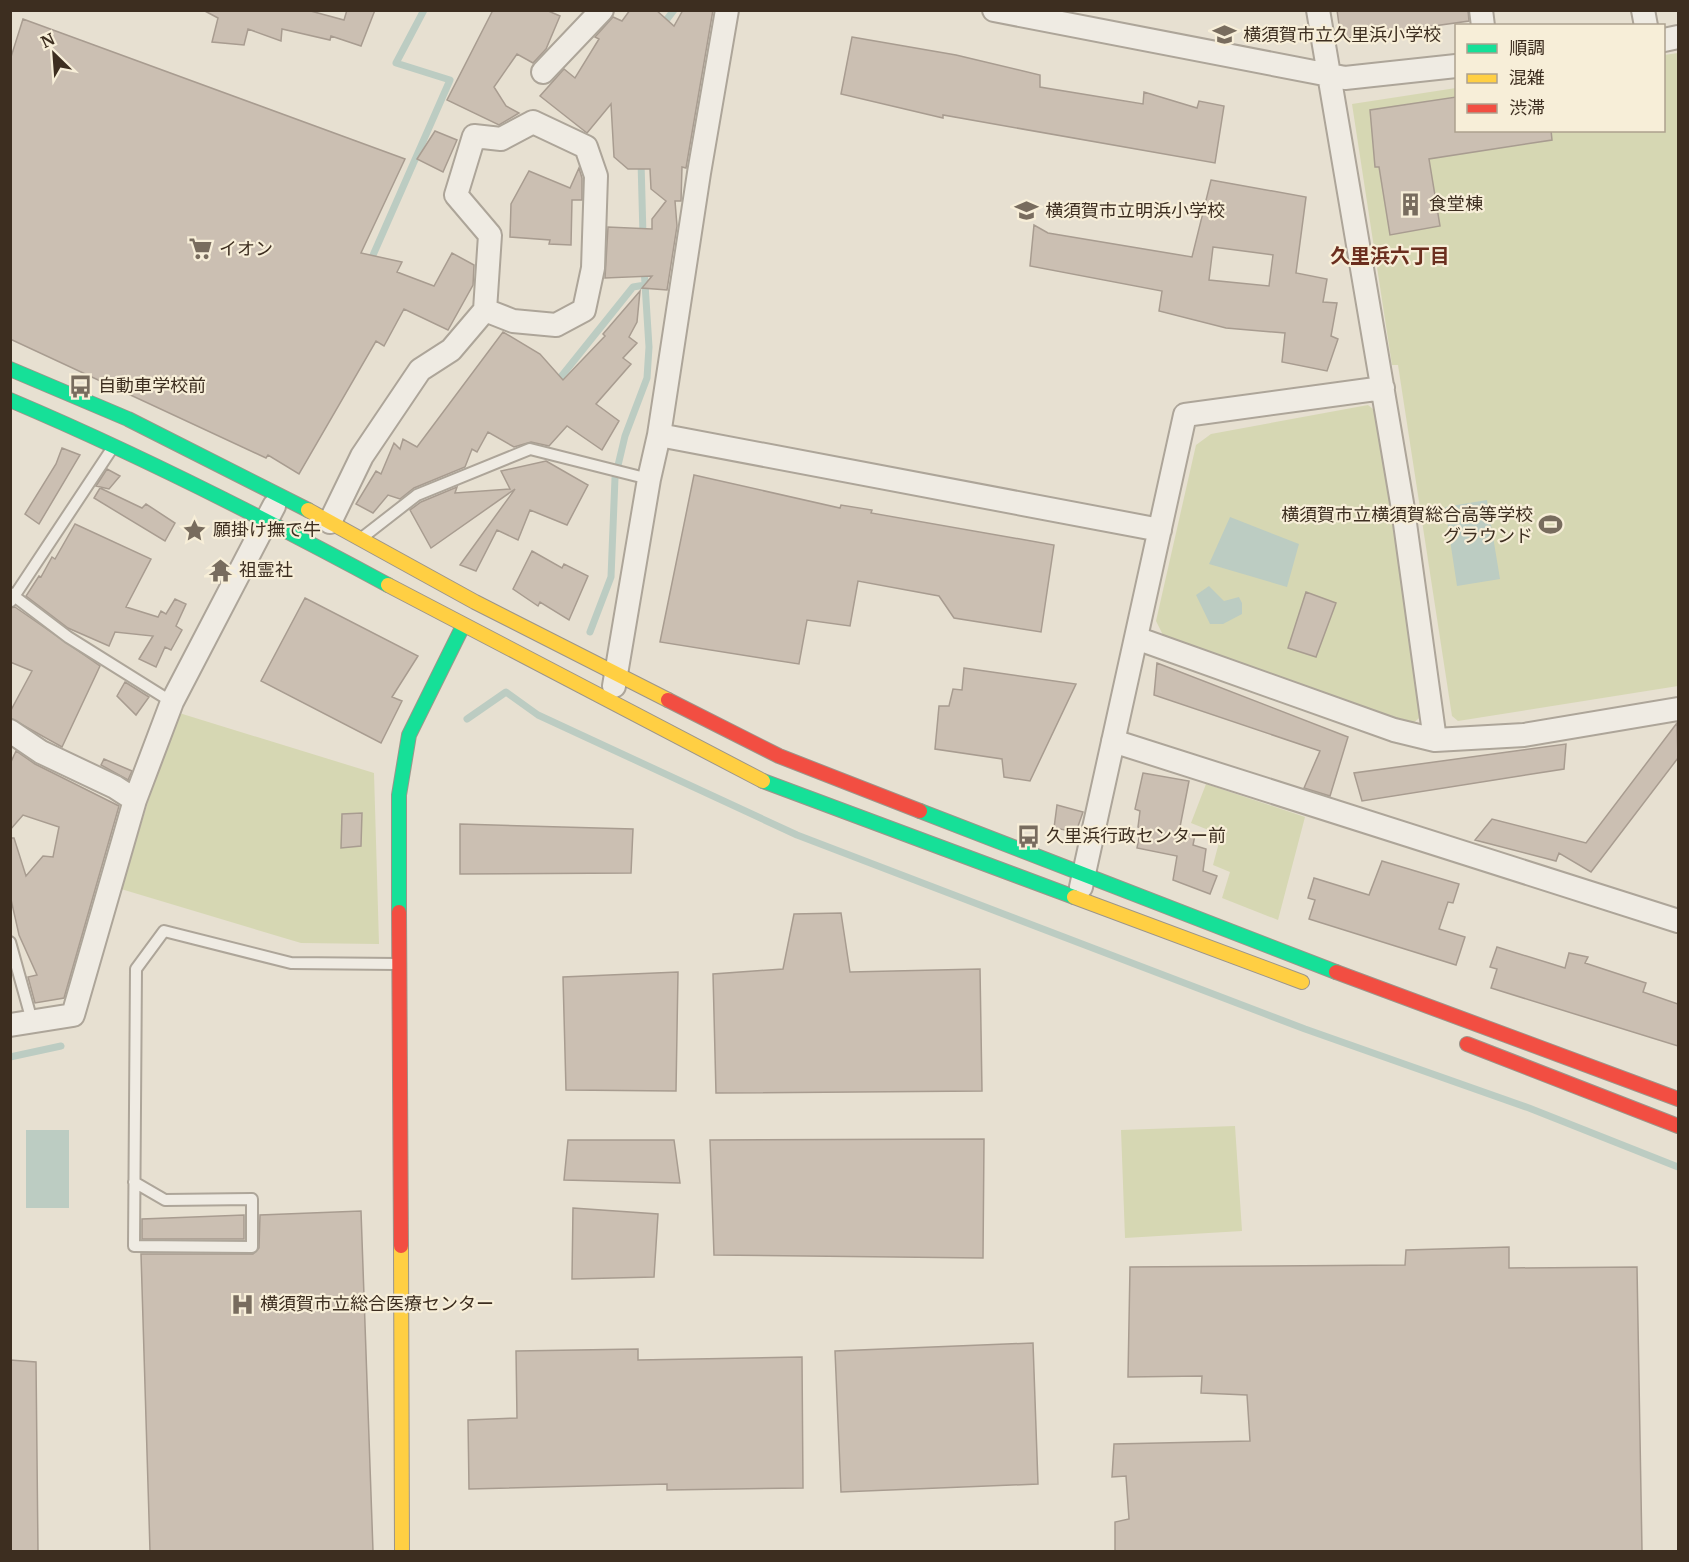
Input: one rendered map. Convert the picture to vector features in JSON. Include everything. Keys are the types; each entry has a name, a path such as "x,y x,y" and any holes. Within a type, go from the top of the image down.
{"street":[{"path":"543,72 602,10"},
{"path":"611,703 649,479 659,435 699,173 727,10"},
{"path":"994,10 1329,73 1345,78 1455,66"},
{"path":"1318,10 1371,330 1383,388 1435,740"},
{"path":"330,522 362,456 420,370 451,350 485,310 490,235 456,195 474,136 501,139 533,122 586,147 596,176 593,268 584,310 556,325 513,321 485,310"},
{"path":"10,369 128,419 280,494 475,602 779,756 1453,1017 1678,1099"},
{"path":"1078,897 1185,415 1383,388"},
{"path":"10,399 115,444 267,519 463,626 763,781 1316,987"},
{"path":"659,435 1160,530"},
{"path":"21,1023 73,1015 135,800 172,702 280,494"},
{"path":"402,1551 399,795 409,735 475,602"},
{"path":"1136,638 1394,730 1435,740 1524,735 1678,709"},
{"path":"12,736 115,787 135,800"},
{"path":"1113,741 1678,921"},
{"path":"1449,1038 1678,1126"}],"lane":[{"path":"115,444 12,597 68,637 172,702"},
{"path":"361,539 417,495 530,450 649,479"},
{"path":"134,1182 165,1200 252,1198 252,1247 134,1246 134,1182 136,969 164,931 291,963 400,964"},
{"path":"10,942 21,1023"}],"green space":[{"name":"横須賀市立横須賀総合高等学校 グラウンド","path":"1678,53 1678,686 1458,721 1452,716 1398,365 1392,365 1352,104 1455,88 1455,132 1665,132 1665,55"},
{"path":"1368,405 1378,413 1424,714 1412,724 1163,635 1156,621 1196,445 1211,434"},
{"path":"176,712 374,773 379,944 301,943 121,889"},
{"path":"1206,784 1305,817 1278,920 1222,898 1230,872 1213,865 1221,835 1191,823"},
{"path":"1235,1126 1242,1231 1125,1238 1121,1130"}],"shaded area":[{"path":"1487,500 1500,579 1457,586 1445,507"},
{"path":"1230,517 1299,544 1287,587 1209,564"},
{"path":"1209,586 1224,601 1239,597 1242,603 1242,614 1223,624 1210,624 1196,595"},
{"path":"26,1130 69,1130 69,1208 26,1208"}],"building":[{"path":"203,10 307,10 344,20 347,10 375,10 361,46 331,36 330,40 282,29 281,41 248,29 244,45 212,42 218,18"},
{"path":"493,10 546,10 560,16 546,49 533,63 517,54 494,87 506,106 519,113 499,125 447,100"},
{"path":"630,10 656,10 674,26 683,10 713,10 686,168 682,167 681,201 675,201 677,226 667,290 642,288 652,276 605,278 608,227 652,229 652,219 666,201 651,189 650,169 628,169 614,157 611,104 587,133 540,96 564,69 575,78 599,39 595,37 613,17 622,21"},
{"path":"1337,10 1468,10 1469,21 1341,39"},
{"path":"23,19 405,159 361,253 402,262 397,272 434,286 452,253 474,265 473,285 448,330 404,309 384,346 376,341 299,474 268,455 266,458 10,339 10,60"},
{"path":"852,37 956,55 1040,75 1040,87 1143,104 1144,92 1197,108 1199,101 1224,106 1215,163 943,115 943,118 841,94"},
{"path":"1455,97 1455,132 1551,132 1552,140 1429,159 1440,226 1390,235 1379,167 1375,167 1370,110"},
{"path":"435,131 457,140 443,172 417,159"},
{"path":"579,168 582,178 582,200 572,200 571,245 549,244 550,240 510,237 511,204 529,171 570,188"},
{"path":"1211,180 1306,197 1296,273 1327,279 1323,302 1337,303 1331,336 1338,339 1327,371 1282,362 1285,333 1226,328 1159,311 1162,291 1030,266 1034,225 1048,233 1192,257","holes":["1213,247 1273,255 1269,286 1209,280"]},
{"path":"640,291 637,322 629,337 637,343 623,358 631,364 596,404 619,421 602,450 567,426 549,446 531,442 514,447 488,432 477,452 472,449 465,467 414,488 400,499 388,495 373,513 356,504 376,471 381,474 394,443 400,449 403,439 417,447 503,332 540,354 563,380 605,336 603,334"},
{"path":"62,448 80,455 39,524 25,514 56,464"},
{"path":"546,461 588,485 567,525 530,510 518,540 497,530 476,571 460,565 515,489 431,548 410,510 421,502 457,487 455,493 510,489 501,471"},
{"path":"107,469 120,476 109,489 96,486"},
{"path":"694,475 840,508 841,505 872,510 871,513 1054,545 1041,632 954,618 939,596 858,581 850,626 807,620 799,664 660,642"},
{"path":"100,488 142,508 146,504 175,523 165,541 94,498"},
{"path":"75,524 151,559 126,607 158,617 161,611 166,614 175,599 186,604 176,626 182,630 171,650 165,647 156,667 139,659 153,636 115,632 109,646 68,628 26,596 39,576 41,577 52,557 55,559"},
{"path":"532,551 562,568 564,564 588,576 569,620 540,602 538,606 513,589"},
{"path":"1306,592 1336,603 1316,657 1288,648"},
{"path":"305,598 418,656 392,697 402,701 381,743 261,681"},
{"path":"15,607 100,666 62,747 10,718 10,712 32,671 10,662 10,608"},
{"path":"1157,663 1348,737 1330,796 1304,788 1320,751 1154,695"},
{"path":"964,668 1076,684 1030,781 1004,777 1002,759 935,749 939,706 949,706 953,689 962,690"},
{"path":"125,682 149,697 136,715 117,696"},
{"path":"1677,723 1678,758 1591,872 1559,853 1556,861 1475,840 1492,819 1586,843"},
{"path":"1566,744 1564,769 1362,801 1354,773"},
{"path":"16,751 35,764 119,806 64,998 35,1003 28,977 37,975 19,935 10,895 10,838 14,838 26,876 43,856 53,857 59,827 23,815 10,830 10,764"},
{"path":"104,759 132,771 128,780 101,765"},
{"path":"1143,773 1189,781 1179,832 1195,835 1193,845 1206,849 1203,871 1217,876 1210,894 1173,880 1177,856 1137,848 1141,828 1138,827 1140,811 1135,809"},
{"path":"1057,805 1083,812 1076,832 1054,828"},
{"path":"362,813 361,846 341,848 342,814"},
{"path":"460,824 633,829 631,873 460,874"},
{"path":"1382,861 1459,884 1453,903 1448,902 1439,929 1465,937 1456,965 1309,919 1315,900 1308,898 1314,878 1369,895"},
{"path":"841,913 850,972 980,969 982,1091 716,1093 713,974 783,969 794,914"},
{"path":"1497,947 1565,968 1569,953 1588,957 1585,963 1646,983 1643,992 1678,1004 1678,1046 1491,988 1497,969 1490,967"},
{"path":"678,972 676,1091 566,1090 563,977"},
{"path":"984,1139 983,1258 714,1255 710,1140"},
{"path":"568,1140 674,1140 680,1183 564,1180"},
{"path":"573,1208 658,1214 654,1277 572,1279"},
{"path":"361,1211 373,1551 150,1551 141,1254 253,1254 259,1248 260,1215"},
{"path":"244,1215 244,1239 142,1239 142,1219"},
{"path":"1509,1247 1509,1268 1637,1267 1642,1551 1115,1551 1115,1522 1129,1519 1126,1476 1112,1477 1114,1444 1250,1441 1247,1395 1201,1393 1202,1376 1128,1377 1130,1267 1405,1265 1406,1250"},
{"path":"1033,1343 1038,1484 841,1492 835,1351"},
{"path":"638,1349 638,1360 802,1357 803,1488 667,1490 667,1484 469,1489 468,1420 517,1418 516,1351"},
{"path":"10,1360 36,1362 38,1551 10,1551"}],"waterway":[{"path":"370,262 450,80 396,63 424,10"},
{"path":"661,27 674,10"},
{"path":"641,161 643,236"},
{"path":"590,632 611,577 615,478 625,436 647,378 649,347 644,268"},
{"path":"556,383 633,287 645,285"},
{"path":"467,719 506,692 538,715 797,835 1305,1029 1529,1108 1678,1167"},
{"path":"10,1057 61,1046"}],"traffic: fast":[{"path":"10,369 128,419 308,510"},
{"path":"10,400 201,488 388,585"},
{"path":"399,912 399,795 409,735 463,626"},
{"path":"763,781 1074,897"},
{"path":"920,811 1336,972"}],"traffic: slow":[{"path":"308,510 475,602 668,700"},
{"path":"388,585 763,781"},
{"path":"1074,897 1302,982"},
{"path":"401,1246 402,1552"}],"traffic: jam":[{"path":"668,700 779,756 920,811"},
{"path":"399,912 401,1246"},
{"path":"1336,972 1678,1099"},
{"path":"1467,1044 1678,1126"}],"place":[{"name":"横須賀市立久里浜小学校","path":"1225,35"},
{"name":"食堂棟","path":"1411,204"},
{"name":"横須賀市立明浜小学校","path":"1027,211"},
{"name":"イオン","path":"201,249"},
{"name":"自動車学校前","path":"80,386"},
{"name":"横須賀市立横須賀総合高等学校 グラウンド","path":"1551,525"},
{"name":"願掛け撫で牛","path":"195,530"},
{"name":"祖霊社","path":"221,570"},
{"name":"久里浜行政センター前","path":"1028,836"},
{"name":"横須賀市立総合医療センター","path":"242,1304"}],"district":[{"name":"久里浜六丁目","path":"1390,256"}]}
